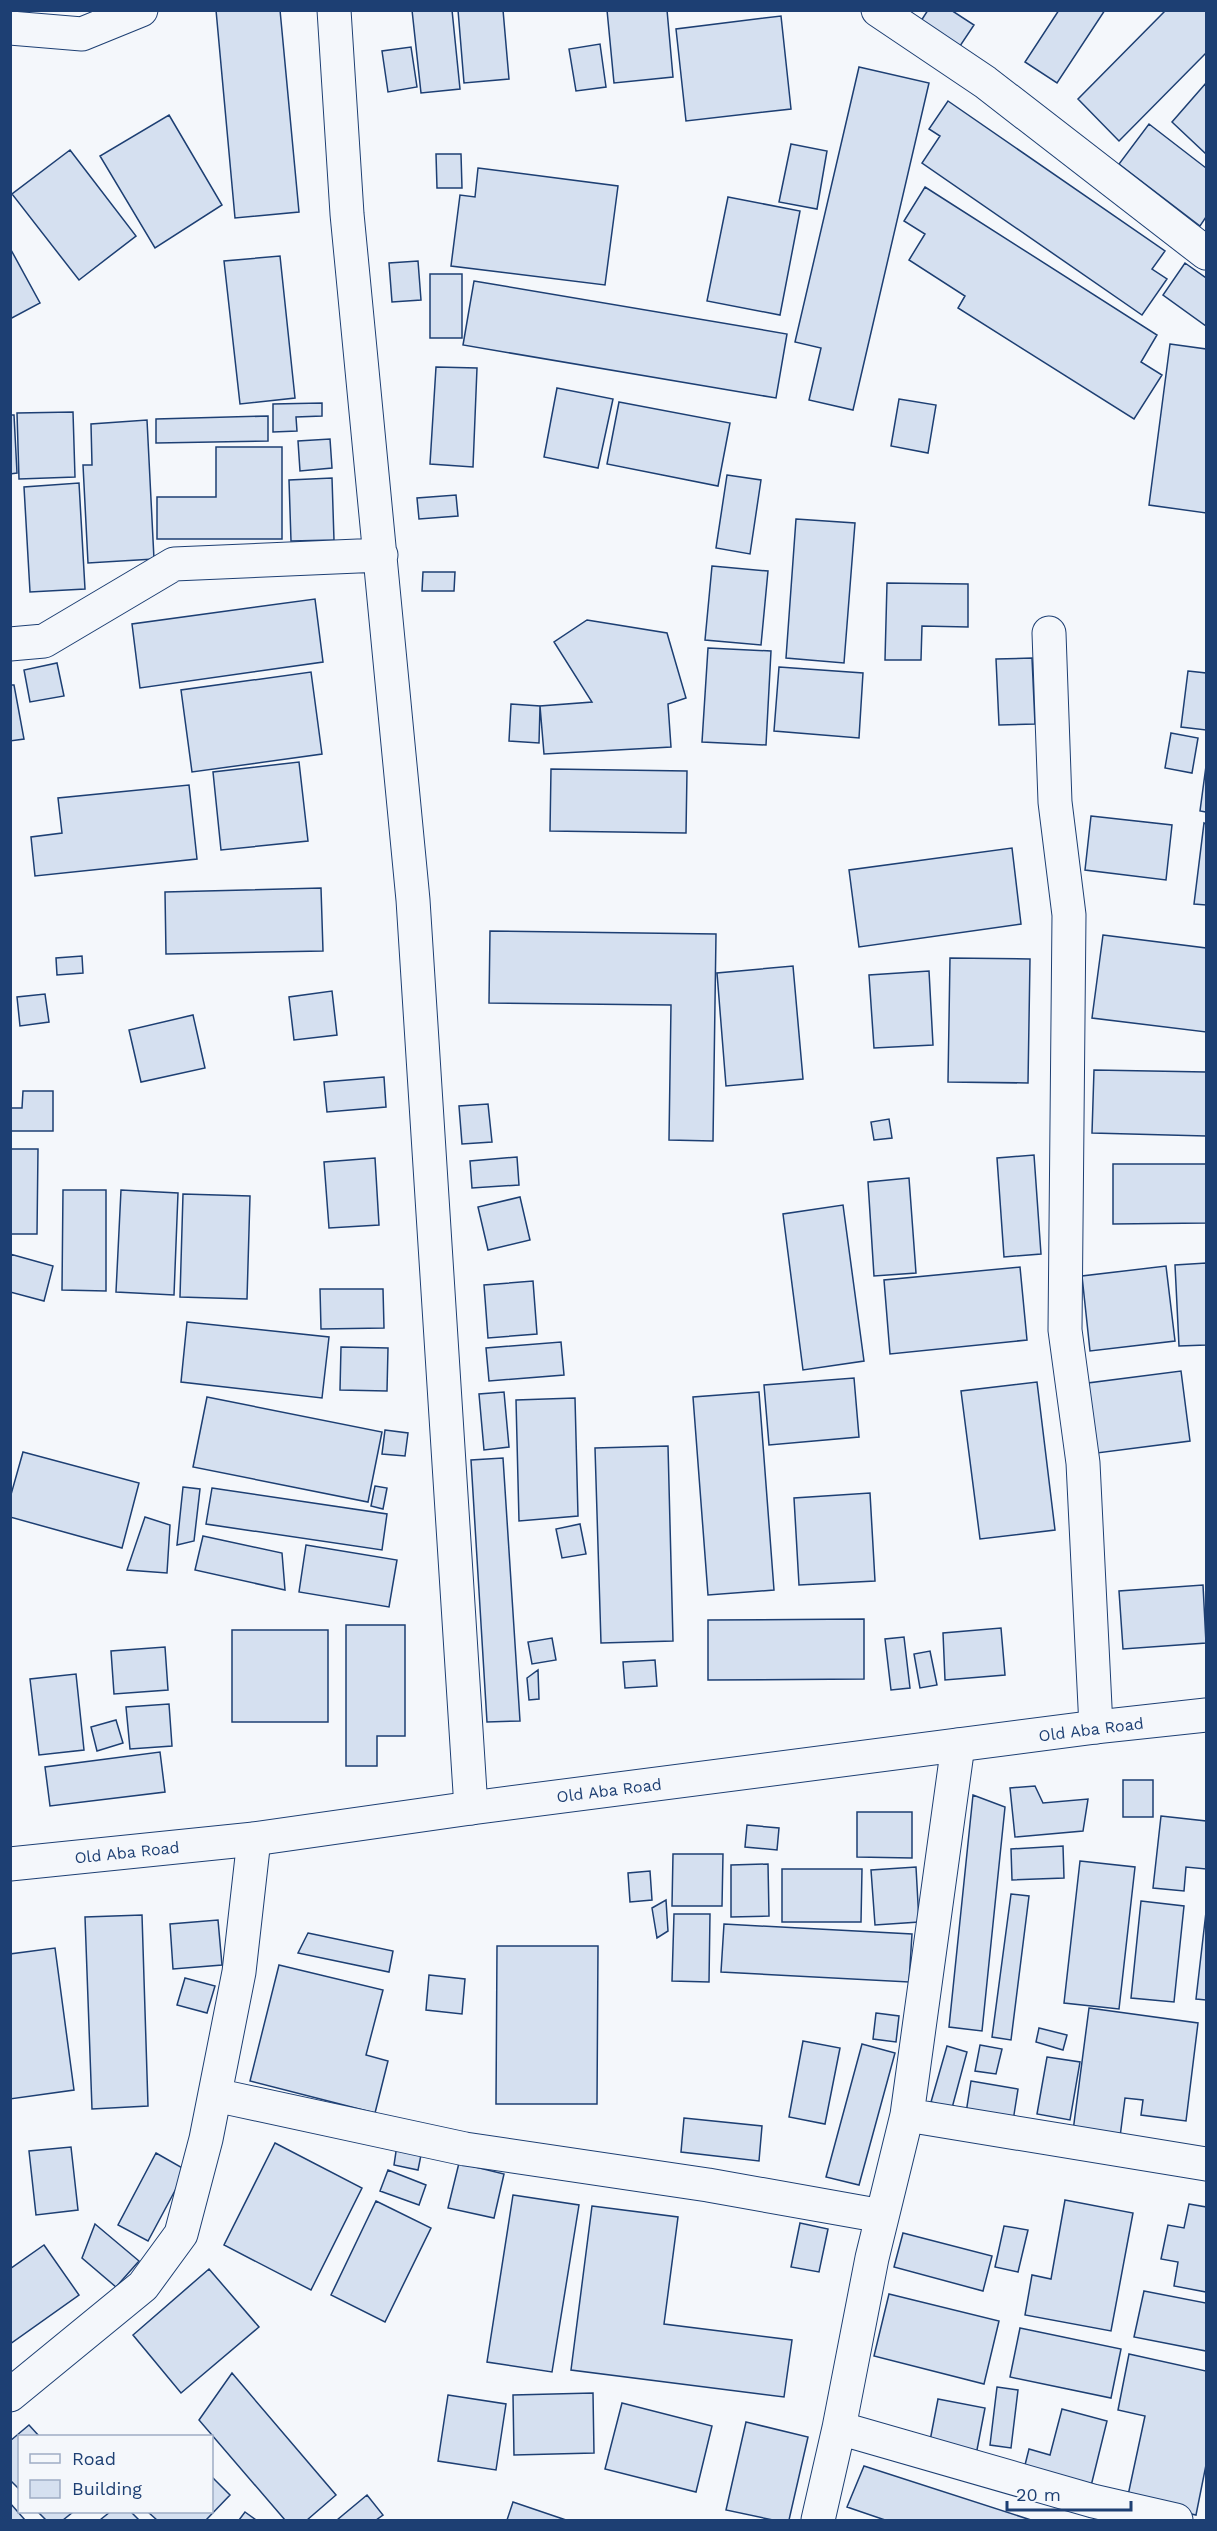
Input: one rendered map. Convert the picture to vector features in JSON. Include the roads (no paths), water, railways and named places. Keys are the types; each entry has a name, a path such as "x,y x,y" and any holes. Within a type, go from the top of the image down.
{"street":[{"path":"10,28 82,34 141,10"},
{"path":"334,10 347,214 413,900 471,1808"},
{"path":"878,10 985,82 1206,253"},
{"path":"10,644 44,640 174,564 381,555"},
{"path":"1049,633 1055,802 1069,915 1065,1330 1083,1463 1096,1727"},
{"name":"Old Aba Road","path":"10,1864 254,1839 471,1808 1096,1727 1206,1715"},
{"path":"818,2520 882,2216 907,2115 958,1745"},
{"path":"10,2395 143,2286 181,2234 206,2139 239,1972 254,1839"},
{"path":"215,2095 465,2149 708,2185 882,2216"},
{"path":"907,2115 1206,2164"},
{"path":"839,2428 1093,2500 1176,2520"}]}
